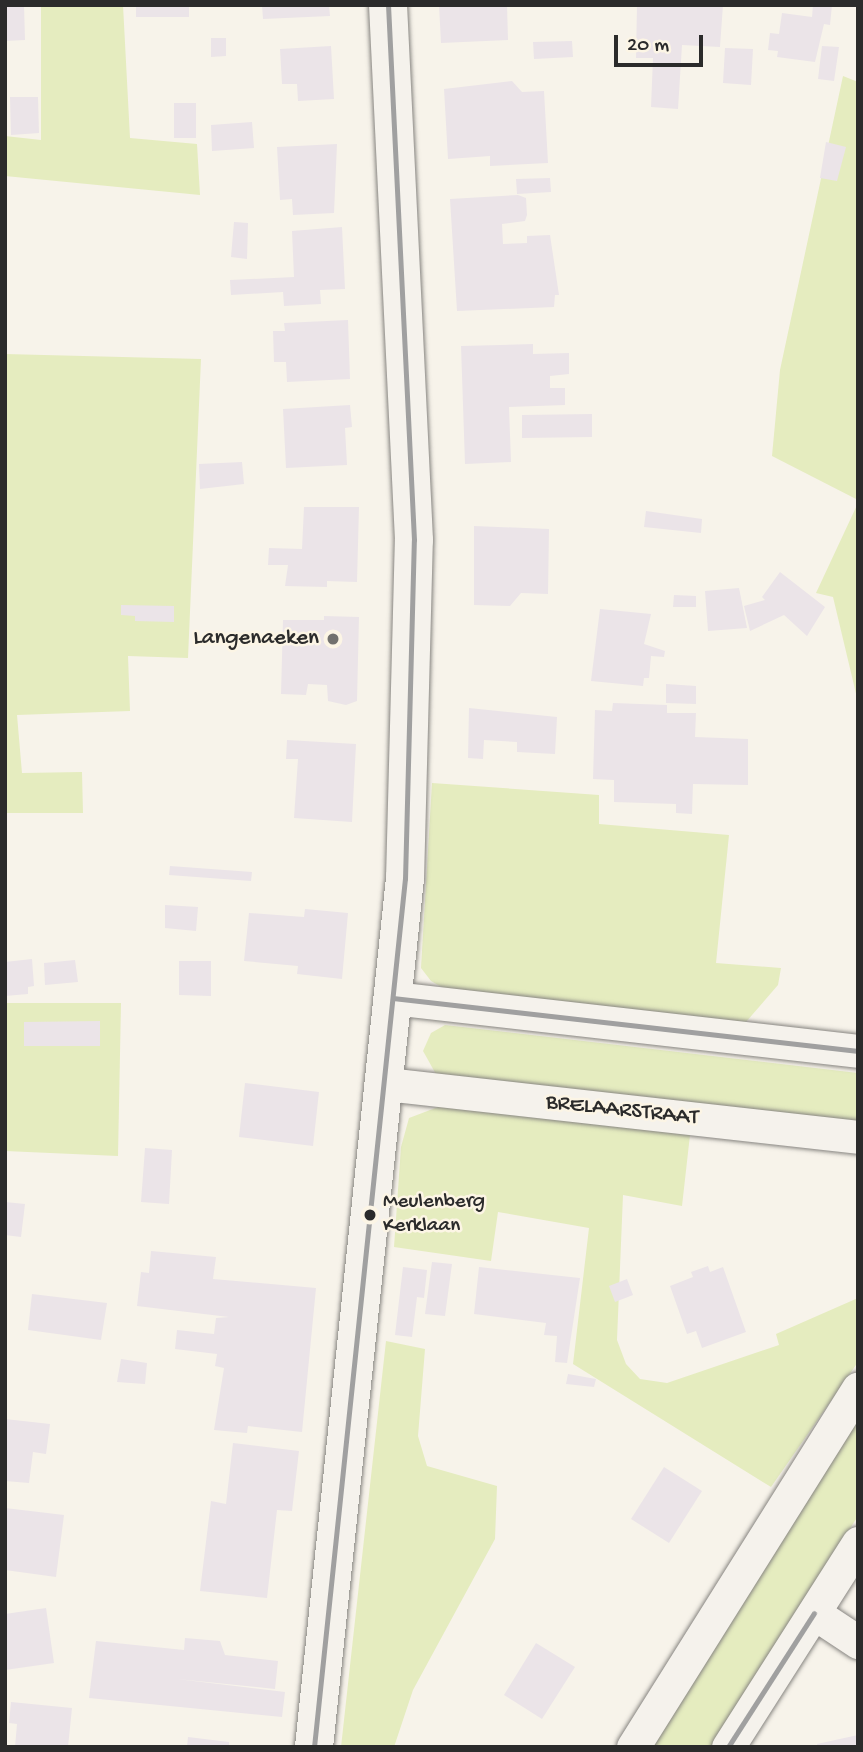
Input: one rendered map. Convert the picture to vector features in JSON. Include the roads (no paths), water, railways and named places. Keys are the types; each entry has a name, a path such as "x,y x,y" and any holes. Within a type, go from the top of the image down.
{"street":[{"path":"314,1747 386,1084 405,879 414,540 388,5"},
{"path":"393,998 858,1051"},
{"name":"BRELAARSTRAAT","path":"386,1084 858,1137"},
{"path":"633,1747 858,1389"},
{"path":"727,1747 858,1543"},
{"path":"814,1613 858,1642"}],"place":[{"name":"Langenaeken","path":"333,639"},
{"name":"Meulenberg Kerklaan","path":"370,1215"}]}
